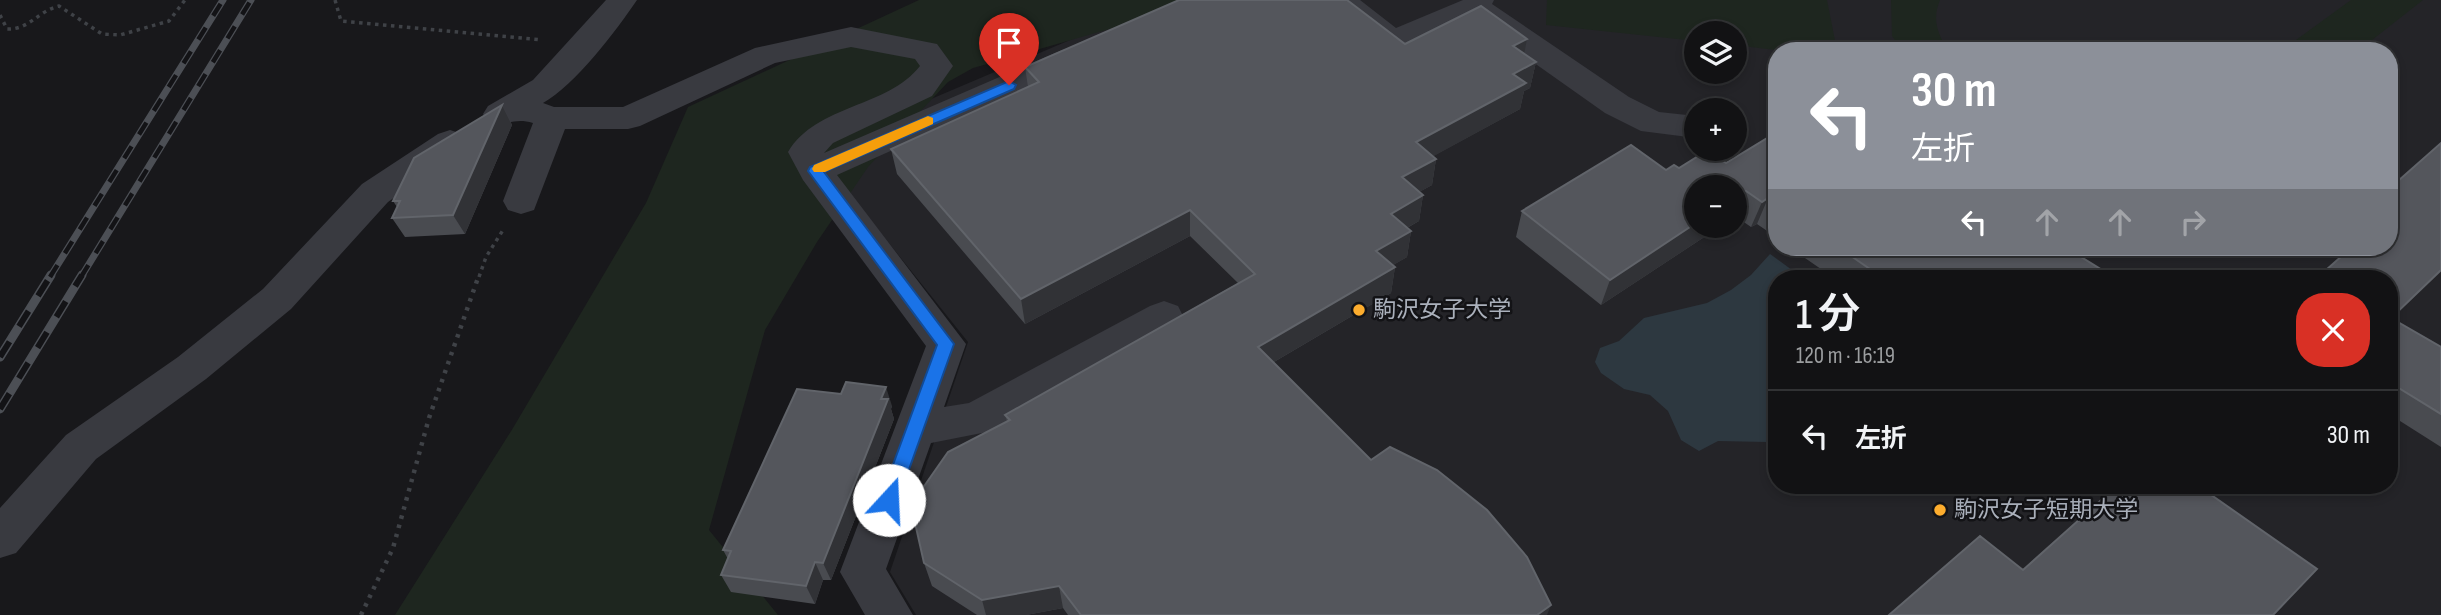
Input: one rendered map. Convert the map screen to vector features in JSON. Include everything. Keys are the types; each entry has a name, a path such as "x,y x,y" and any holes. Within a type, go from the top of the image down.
{"street":[{"path":"0,503 192,368 277,299 375,193 432,153 545,88 603,26 622,0"},
{"path":"1340,0 1393,41 1477,3 1617,105 1653,123 1684,126"},
{"path":"516,106 552,118 628,118 766,55 851,37 926,51 937,66 920,88 821,135 805,152 815,171 946,344 863,572 890,615"},
{"path":"815,171 1103,44"},
{"path":"521,201 552,118"},
{"path":"915,428 977,419 1164,316"},
{"path":"0,539 81,447"}],"path":[{"path":"0,15 7,29 18,31 33,23 40,14 59,6 102,34 120,35 150,29 169,21 184,0"},
{"path":"335,0 341,21 585,44"},
{"path":"361,615 393,548 429,418 486,257 521,201"}],"shaded area":[{"path":"919,0 1211,0 973,68 948,82 868,167 817,242 765,330 709,530 778,615 395,615 513,428 646,203 688,107"},
{"name":"駒沢女子大学","path":"1164,0 2441,0 2441,615 916,615 890,572 968,342 820,157 830,142"},
{"path":"1547,0 1827,0 1835,42 1768,42 1768,49 1747,47 1747,21 1684,21 1684,40 1546,25"},
{"path":"1891,0 1940,0 1936,14 1943,42 1896,42 1892,36"},
{"path":"2351,0 2423,0 2369,42 2293,42"},
{"path":"1768,256 1773,256 1792,270 1768,270 1768,441 1718,441 1699,451 1681,440 1668,411 1650,395 1624,389 1601,373 1595,362 1600,348 1619,341 1644,318 1707,303 1751,275"}],"building":[{"path":"1179,0 1347,0 1405,44 1481,6 1527,39 1513,46 1536,62 1513,74 1526,83 1416,142 1436,159 1402,177 1423,195 1391,214 1411,231 1376,251 1395,267 1258,347 1371,460 1390,447 1437,470 1487,510 1527,557 1551,605 1537,615 1081,615 1059,586 982,600 924,563 911,505 948,452 1010,420 1005,415 1255,274 1190,210 1021,299 891,149 1039,82 1025,67"},
{"path":"502,105 453,215 392,218 400,201 393,201 414,158"},
{"path":"1768,137 1768,198 1762,202 1747,192 1747,175 1684,175 1684,231 1610,280 1522,211 1631,145 1666,170 1674,165 1679,168 1690,161 1747,161 1747,150"},
{"path":"2441,143 2441,270 2398,311 2398,270 2326,270 2342,256 2398,256 2398,181"},
{"path":"1851,256 2080,256 2102,270 1871,270"},
{"path":"2398,322 2441,347 2441,414 2398,388"},
{"path":"846,382 886,387 881,399 888,399 823,563 815,562 806,586 721,575 731,551 723,550 797,389 841,394"},
{"path":"2108,494 2210,494 2317,569 2273,615 1889,615 1980,536 2023,570"}],"railway":[{"path":"50,277 223,0"},
{"path":"81,277 251,0"},
{"path":"0,357 51,275"},
{"path":"0,409 82,275"}],"slow traffic":[{"path":"819,169 928,121"}],"place":[{"name":"駒沢女子大学","path":"1359,310"},
{"name":"駒沢女子短期大学","path":"1940,510"}],"route":[{"path":"889,500 946,344 815,171 1009,85"}]}
